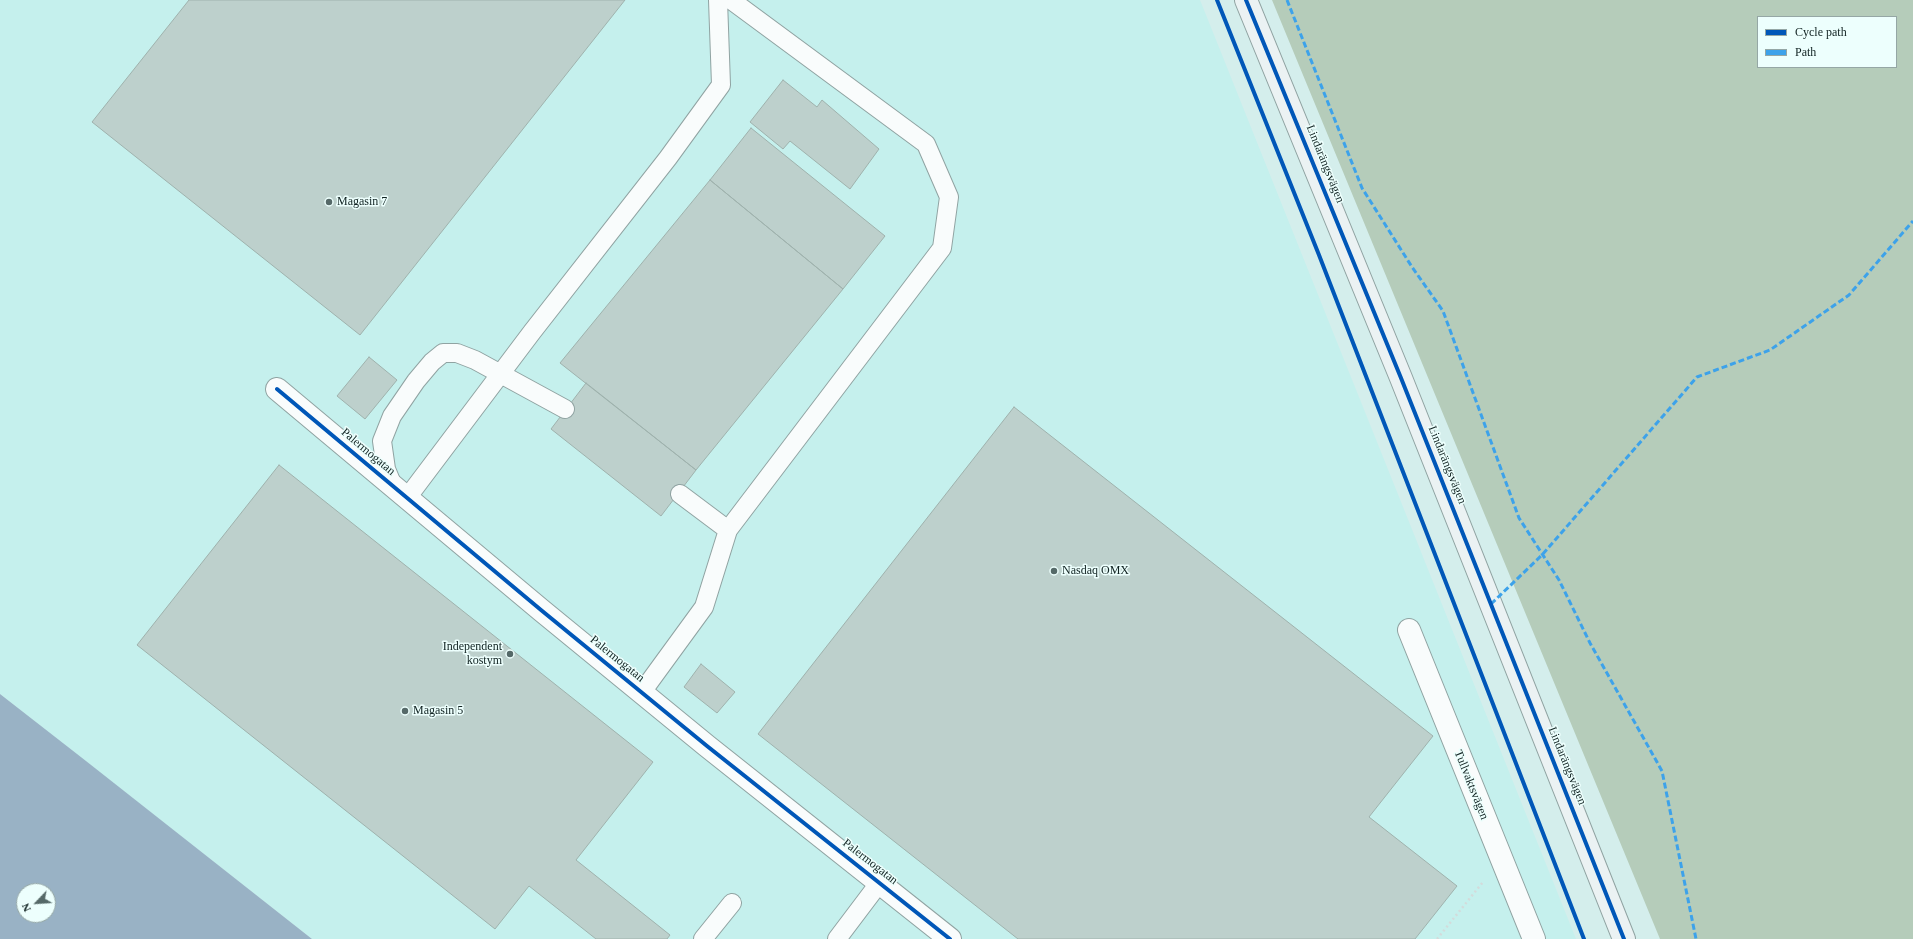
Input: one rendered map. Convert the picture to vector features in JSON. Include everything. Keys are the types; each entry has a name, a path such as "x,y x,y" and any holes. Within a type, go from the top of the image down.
{"street":[{"name":"Lindarängsvägen","path":"1246,0 1401,378 1624,939"},
{"name":"Palermogatan","path":"277,389 642,692 950,939"},
{"name":"Tullvaktsvägen","path":"1409,630 1534,939"}],"lane":[{"path":"565,409 500,374 475,360 457,353 443,353 432,362 416,381 392,416 382,442 386,469 400,492 500,374 668,158 721,85 718,0"},
{"path":"642,692 704,606 728,530 942,248 949,197 926,144 731,0"},
{"path":"680,494 728,530"},
{"path":"837,939 880,882"},
{"path":"703,939 732,903"}],"path":[{"path":"1437,939 1501,859"}],"shaded area":[{"path":"0,0 1200,0 1576,939 312,939 0,694"},
{"path":"0,694 86,761 312,939 0,939"}],"green space":[{"path":"1272,0 1913,0 1913,939 1660,939"}],"building":[{"name":"Magasin 7","path":"189,0 625,0 360,335 92,122"},
{"path":"783,80 817,107 822,100 879,149 850,189 790,141 783,149 750,122"},
{"path":"751,128 885,236 843,289 710,180"},
{"path":"710,180 843,289 696,470 560,363"},
{"path":"369,357 397,380 365,419 337,396"},
{"path":"586,383 696,470 661,516 551,429"},
{"name":"Nasdaq OMX","path":"1014,407 1433,736 1369,817 1457,886 1415,939 1018,939 758,734"},
{"name":"Magasin 5","path":"279,465 653,762 576,860 670,935 667,939 596,939 529,886 495,929 137,645"},
{"path":"701,664 735,692 717,713 684,687"}],"marked path":[{"path":"1287,0 1362,188 1412,267 1443,311 1519,518 1559,580 1590,643 1662,771 1696,939"},
{"path":"1491,604 1542,555 1697,377 1770,350 1849,295 1913,221"}],"cycle path":[{"path":"1217,0 1319,255 1584,939"},
{"path":"1246,0 1401,378 1624,939"},
{"path":"277,389 541,610 707,746 950,939"}],"place":[{"name":"Magasin 7","path":"329,202"},
{"name":"Nasdaq OMX","path":"1054,571"},
{"name":"Independent kostym","path":"510,654"},
{"name":"Magasin 5","path":"405,711"}]}
